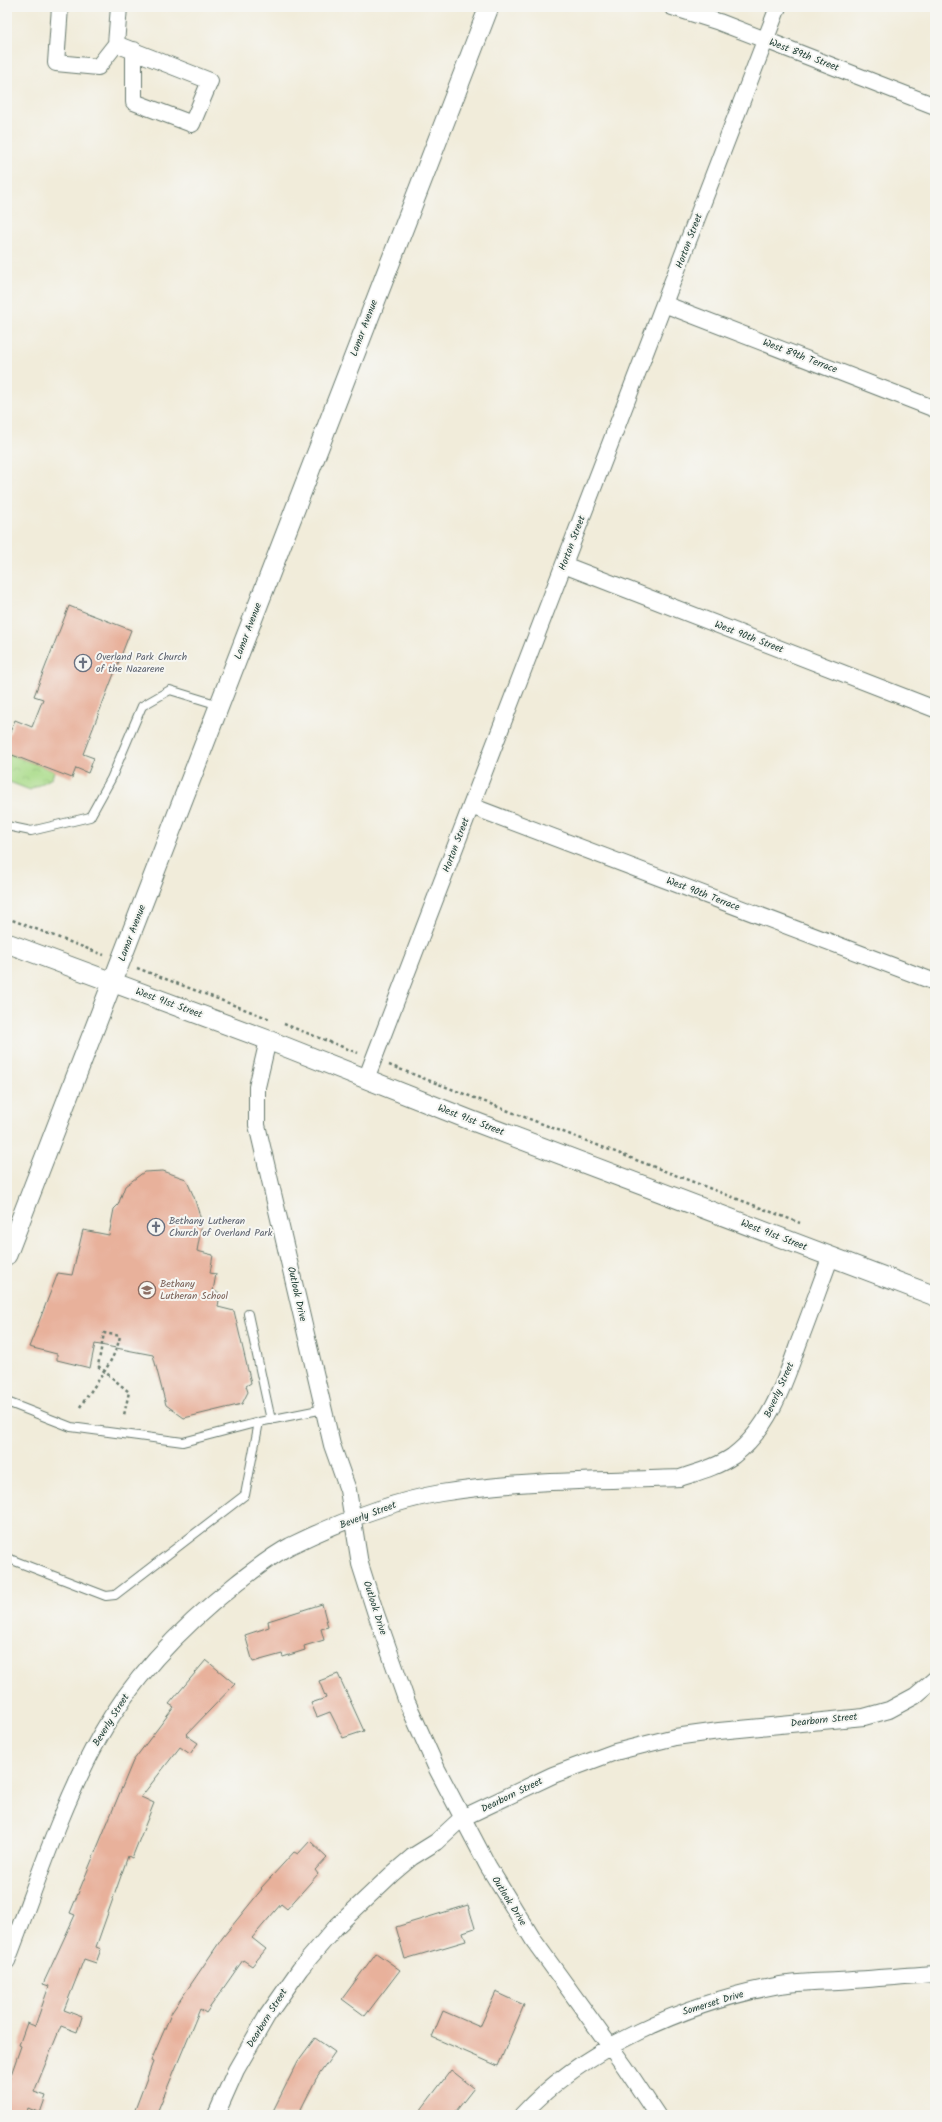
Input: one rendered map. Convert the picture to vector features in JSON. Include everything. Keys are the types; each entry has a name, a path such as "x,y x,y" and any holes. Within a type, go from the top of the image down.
{"street":[{"path":"60,7 56,63 98,67 116,44 119,7"},
{"name":"Lamar Avenue","path":"7,1255 489,7"},
{"name":"West 89th Street","path":"672,7 719,22 935,106"},
{"name":"Horton Street","path":"366,1079 778,7"},
{"path":"116,44 134,50 210,81 192,124 134,102 134,50"},
{"name":"West 89th Terrace","path":"664,304 935,409"},
{"name":"West 90th Street","path":"564,565 935,709"},
{"name":"West 90th Terrace","path":"471,806 935,982"},
{"name":"West 91st Street","path":"7,943 268,1040 366,1079 935,1296"},
{"name":"Outlook Drive","path":"268,1040 257,1087 257,1125 338,1467 348,1490 360,1564 408,1702 437,1769 488,1866 534,1941 610,2047 656,2115"},
{"name":"Beverly Street","path":"7,1961 76,1782 101,1734 126,1696 167,1646 209,1605 252,1571 288,1547 389,1505 439,1493 488,1486 680,1478 707,1470 732,1456 754,1437 770,1416 831,1256"},
{"name":"Dearborn Street","path":"216,2115 236,2070 255,2036 300,1969 336,1927 392,1874 412,1857 436,1842 462,1818 553,1775 615,1752 675,1737 719,1731 864,1717 889,1710 915,1696 935,1679"},
{"name":"Somerset Drive","path":"522,2115 570,2074 610,2047 673,2015 728,1997 776,1986 935,1974"}],"lane":[{"path":"7,826 31,831 90,817 111,779 142,706 170,690 219,705"},
{"path":"248,1314 271,1420"},
{"path":"7,1402 71,1427 183,1442 259,1422 324,1409"},
{"path":"7,1558 106,1596 115,1595 245,1495 259,1422"}],"path":[{"path":"7,918 802,1224"},
{"path":"80,1407 104,1370 117,1351 120,1336 104,1333 98,1366 104,1370 128,1392 124,1415"}],"green space":[{"path":"7,753 54,771 52,778 30,790 7,781"}],"building":[{"name":"Overland Park Church of the Nazarene","path":"69,606 131,630 83,754 94,758 88,773 76,768 72,778 7,753 7,740 15,720 32,727 43,699 34,696"},
{"path":"163,1171 186,1179 194,1197 202,1223 197,1251 213,1255 210,1273 216,1274 213,1291 220,1293 218,1307 234,1311 251,1383 246,1386 248,1392 242,1404 184,1418 166,1405 153,1355 95,1344 90,1368 57,1360 57,1354 29,1347 58,1273 72,1275 83,1230 109,1235 114,1209 118,1205 125,1186 144,1172"},
{"path":"322,1604 328,1627 321,1629 324,1640 304,1646 305,1650 283,1657 282,1654 253,1662 245,1635 269,1627 268,1621"},
{"path":"206,1660 235,1684 186,1735 198,1743 190,1754 180,1747 141,1797 154,1803 132,1858 128,1856 96,1947 101,1949 96,1963 84,1959 64,2010 82,2017 77,2032 61,2026 34,2092 46,2096 40,2113 28,2108 26,2115 7,2115 7,2086 21,2046 19,2045 27,2023 35,2026 49,1986 43,1984 75,1915 70,1913 133,1761 174,1707 169,1704"},
{"path":"338,1674 364,1731 343,1738 330,1712 317,1717 311,1703 326,1698 319,1681"},
{"path":"310,1841 327,1857 315,1870 318,1874 287,1909 281,1904 252,1938 266,1949 252,1966 243,1960 206,2013 200,2009 156,2115 133,2115 153,2062 151,2061 172,2012 223,1937 262,1889 261,1888 294,1852 298,1854"},
{"path":"468,1905 475,1928 463,1932 466,1941 405,1959 396,1927"},
{"path":"376,1953 400,1970 365,2016 342,1999"},
{"path":"496,1992 524,2005 498,2066 432,2037 443,2011 480,2027"},
{"path":"315,2038 335,2052 316,2079 298,2115 271,2115 298,2061"},
{"path":"451,2070 474,2088 453,2115 417,2115"}],"place":[{"name":"Overland Park Church of the Nazarene","path":"83,663"},
{"name":"Bethany Lutheran Church of Overland Park","path":"156,1227"},
{"name":"Bethany Lutheran School","path":"147,1290"}]}
